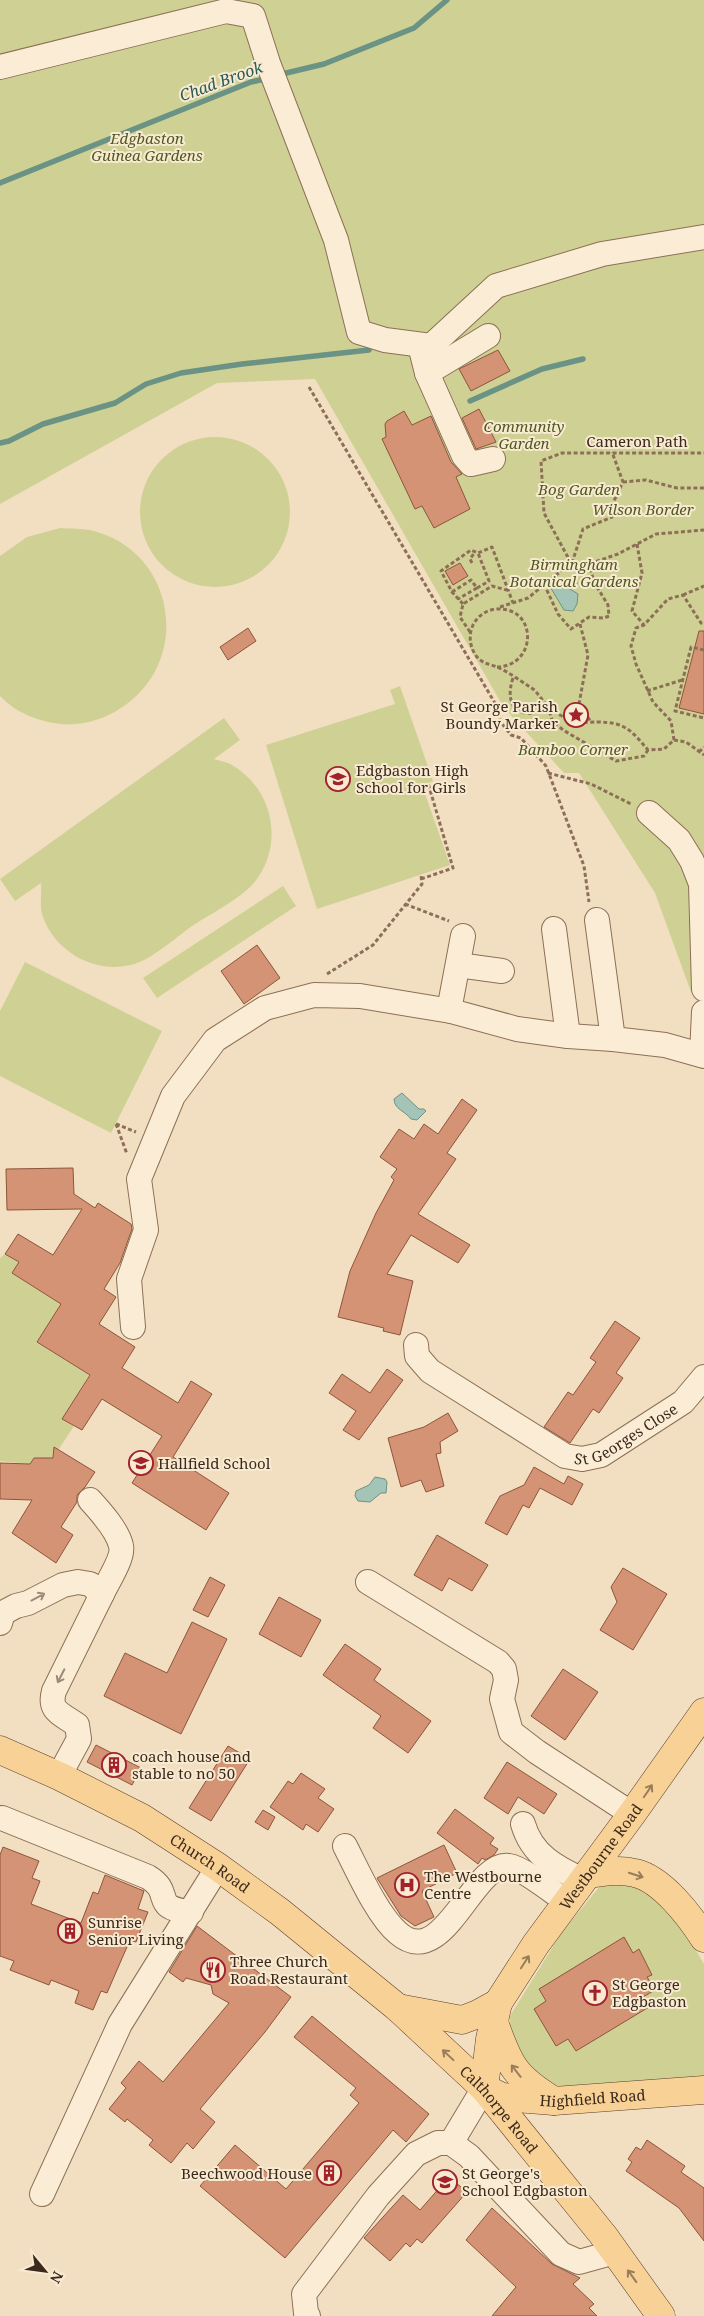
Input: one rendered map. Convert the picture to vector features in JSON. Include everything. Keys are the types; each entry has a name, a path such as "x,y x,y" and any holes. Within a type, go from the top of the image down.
{"main road":[{"name":"Westbourne Road","path":"496,2013 536,1944 632,1814 704,1712"},
{"name":"Church Road","path":"0,1750 59,1776 142,1818 218,1867 280,1912 398,2008"},
{"path":"586,1877 615,1870 636,1873 656,1883 692,1918 704,1938"},
{"path":"398,2008 462,2020 478,2014 496,2013"},
{"name":"Calthorpe Road","path":"398,2008 484,2088 615,2252 661,2316"},
{"path":"484,2088 490,2039 496,2013"},
{"path":"496,2013 502,2047 517,2074 530,2086 554,2101"},
{"name":"Highfield Road","path":"484,2088 502,2097 554,2101 699,2089"}],"street":[{"path":"0,67 226,11 253,16 268,63 336,240 359,332 385,340 431,346 496,286 602,254 704,237"},
{"path":"427,373 488,336"},
{"path":"420,345 427,373 464,456 471,464 493,459"},
{"path":"649,814 679,840 692,861 701,884 704,989"},
{"path":"597,920 613,1039"},
{"path":"554,929 568,1036"},
{"path":"451,1010 450,1005 463,936"},
{"path":"458,965 502,972"},
{"path":"133,1327 129,1279 146,1230 139,1179 174,1096 215,1040 265,1008 314,995 360,996 451,1010 517,1029 665,1045 703,1055 704,1012"},
{"name":"St Georges Close","path":"416,1345 417,1356 430,1371 465,1385 565,1456 582,1459 601,1455 683,1402 704,1378"},
{"path":"59,1776 79,1739 77,1725 54,1709 51,1702 54,1691 120,1557 122,1547 109,1522 90,1500"},
{"path":"0,1623 4,1613 64,1585 78,1582 90,1584 102,1594"},
{"path":"368,1582 498,1662 504,1669 506,1680 502,1699 511,1732 537,1752 632,1814"},
{"path":"2,1818 148,1877 160,1886 167,1906 172,1910 190,1912"},
{"path":"523,1824 526,1836 535,1849 550,1864 586,1877"},
{"path":"344,1846 379,1908 398,1934 415,1941 429,1940 443,1930 464,1902 500,1867 508,1865 518,1869 567,1902"},
{"path":"42,2194 120,2024 218,1867"},
{"path":"451,2143 484,2088"},
{"path":"308,2316 304,2294 378,2196 416,2154 438,2143 451,2143 470,2156 562,2254 579,2262 615,2252"}],"path":[{"path":"309,387 499,710 500,721 511,735 521,738 546,766 584,866 589,907 597,920"},
{"path":"470,632 480,616 528,598 571,563 583,529 612,517 611,507 623,482 612,452"},
{"name":"Cameron Path","path":"571,563 544,513 541,461 562,453 704,453"},
{"path":"623,482 646,480 677,488 704,488"},
{"path":"571,563 589,564 656,534 704,530"},
{"path":"637,544 642,573 632,611 644,625"},
{"path":"472,563 470,559 477,552 492,547 513,603"},
{"path":"458,599 489,581 477,552 471,550 442,571 452,592 458,599 464,604"},
{"path":"544,584 558,614 571,629 588,617 604,618 609,616 608,605 594,582 589,564"},
{"path":"452,592 472,580 477,588"},
{"path":"567,584 594,582"},
{"path":"510,591 492,586 464,604 460,617 470,632 471,646 477,657 535,691 548,707 552,720 563,730 616,761 644,756 648,750"},
{"path":"674,740 671,721 653,702 647,691 631,646 636,628 644,625 668,599 704,586"},
{"path":"683,595 700,623 704,625"},
{"path":"495,609 515,613 524,623 528,634 527,646 522,656 513,663 497,667"},
{"path":"580,624 588,655 580,689 579,704 591,722"},
{"path":"704,650 691,647 675,711 704,718"},
{"path":"513,678 508,691 509,700 516,709 528,714 538,713 548,707"},
{"path":"647,691 683,680"},
{"path":"548,707 576,722 610,722 630,729 648,750"},
{"path":"648,750 664,749 674,740"},
{"path":"674,740 686,742 704,755"},
{"path":"699,752 704,747"},
{"path":"548,773 591,784 649,814"},
{"path":"323,977 373,945 422,884 421,877 453,868 428,783"},
{"path":"405,904 447,919"}],"green space":[{"path":"0,0 704,0 704,992 691,992 655,893 579,773 564,773 504,708 315,379 217,383 0,504"},
{"path":"215,437 230,438 244,442 257,449 268,459 278,470 285,483 289,497 289,527 285,541 278,554 268,565 257,575 244,582 230,586 215,587 200,586 186,582 173,575 162,565 152,554 145,541 141,527 140,512 141,497 145,483 152,470 162,459 173,449 186,442 200,438"},
{"path":"60,528 94,531 122,543 143,562 158,585 165,611 166,638 158,664 144,688 114,712 100,719 76,724 43,721 20,712 0,696 0,556 27,537"},
{"path":"400,686 433,781 422,785 450,865 317,909 266,745 395,704 390,690"},
{"path":"224,718 240,740 214,759 230,764 247,776 258,789 266,804 270,820 272,837 269,854 262,870 252,885 240,896 192,926 164,948 146,959 131,965 115,967 85,961 71,953 50,931 43,917 41,883 15,901 0,879"},
{"path":"283,886 296,906 157,998 143,978"},
{"path":"25,962 162,1031 111,1133 0,1076 0,1011"},
{"path":"5,1254 19,1262 12,1273 61,1304 37,1342 89,1375 63,1418 74,1426 53,1458 34,1458 30,1464 0,1461 0,1258"},
{"path":"618,1883 636,1885 661,1900 678,1920 704,1964 704,2079 559,2089 540,2084 510,2037 510,2016 562,1932 601,1885"}],"shaded area":[{"path":"559,579 565,586 578,594 577,604 573,611 564,610 549,585"},
{"path":"402,1093 419,1109 426,1111 417,1120 411,1119 394,1102 394,1099"},
{"path":"375,1477 385,1479 387,1482 386,1493 381,1493 370,1502 358,1501 355,1496 356,1491 369,1485"}],"building":[{"path":"498,350 510,371 471,391 459,369"},
{"path":"479,409 496,442 476,449 462,418"},
{"path":"404,411 412,425 431,416 451,462 462,474 456,477 470,509 434,528 422,506 415,509 382,439 386,437 385,424 387,421"},
{"path":"460,563 468,576 453,585 445,571"},
{"path":"248,628 256,641 228,660 220,647"},
{"path":"699,631 704,631 704,714 679,708"},
{"path":"257,945 280,978 244,1004 221,971"},
{"path":"462,1099 477,1110 447,1153 456,1159 418,1214 470,1245 458,1263 411,1235 387,1274 413,1281 400,1335 383,1331 384,1328 338,1317 350,1271 376,1213 394,1180 391,1177 397,1169 380,1157 399,1129 414,1139 424,1124 438,1134"},
{"path":"73,1168 74,1194 95,1208 98,1203 131,1224 132,1229 120,1263 104,1289 116,1297 99,1324 135,1347 122,1368 178,1403 191,1381 212,1394 173,1457 229,1493 206,1530 132,1483 162,1436 102,1399 82,1430 62,1419 90,1375 37,1342 61,1304 12,1273 19,1262 5,1254 18,1234 53,1255 82,1209 7,1210 6,1169"},
{"path":"615,1321 640,1338 616,1373 623,1378 599,1413 593,1409 570,1443 544,1427 568,1392 573,1395 596,1362 590,1358"},
{"path":"387,1369 403,1380 359,1440 343,1430 356,1411 329,1393 342,1374 370,1393"},
{"path":"448,1413 458,1431 440,1442 441,1453 436,1454 444,1486 426,1492 421,1480 401,1487 388,1438 424,1427"},
{"path":"54,1447 95,1472 77,1495 77,1502 61,1527 73,1535 56,1563 12,1533 32,1500 0,1499 0,1463 30,1464 34,1458 53,1458"},
{"path":"534,1467 564,1484 568,1476 583,1484 572,1505 540,1488 529,1508 523,1505 507,1535 485,1523 500,1496 524,1485"},
{"path":"437,1535 488,1565 472,1591 449,1578 442,1591 414,1575"},
{"path":"623,1568 667,1594 633,1650 600,1630 617,1602 611,1587"},
{"path":"210,1577 225,1585 208,1617 193,1610"},
{"path":"279,1597 321,1620 301,1657 259,1634"},
{"path":"192,1622 227,1639 181,1734 104,1696 125,1653 167,1673"},
{"path":"345,1644 381,1669 374,1680 431,1721 408,1753 373,1728 381,1716 323,1675"},
{"path":"563,1669 598,1692 565,1740 531,1716"},
{"name":"coach house and stable to no 50","path":"96,1745 141,1768 132,1785 87,1762"},
{"path":"228,1746 250,1759 211,1821 189,1808"},
{"path":"507,1762 557,1794 544,1814 518,1797 508,1814 484,1798"},
{"path":"301,1773 325,1789 318,1798 334,1809 318,1832 306,1824 303,1830 270,1807 288,1781 293,1784"},
{"path":"455,1809 494,1838 490,1844 498,1849 494,1855 485,1860 482,1858 478,1864 437,1833"},
{"path":"263,1810 275,1817 268,1830 255,1822"},
{"name":"The Westbourne Centre","path":"444,1845 457,1873 422,1891 434,1917 415,1926 401,1916 377,1878"},
{"name":"Sunrise Senior Living","path":"3,1847 39,1861 32,1878 40,1881 31,1904 81,1923 93,1892 98,1894 105,1875 144,1891 138,1909 148,1912 136,1942 130,1940 107,1993 101,1991 93,2010 75,2003 79,1991 51,1980 49,1985 10,1970 14,1961 0,1956 0,1855"},
{"path":"197,1926 291,1997 265,2032 200,2109 215,2122 193,2149 187,2143 171,2163 149,2145 153,2140 127,2119 125,2122 109,2109 126,2088 121,2083 139,2061 163,2082 229,2003 213,1994 211,1985 186,1978 183,1982 169,1972"},
{"name":"St George Edgbaston","path":"624,1937 633,1953 639,1949 652,1975 647,1977 655,1990 643,1997 649,2007 576,2051 568,2039 556,2046 534,2009 546,2001 539,1989"},
{"name":"Beechwood House","path":"312,2016 429,2114 406,2142 393,2130 285,2258 200,2186 235,2145 286,2189 359,2103 350,2095 356,2088 294,2037"},
{"path":"647,2140 685,2166 681,2172 704,2188 704,2241 679,2208 626,2171 632,2162 628,2159 636,2147 641,2150"},
{"path":"449,2177 467,2192 422,2243 417,2239 410,2247 406,2243 390,2261 364,2238 403,2195 420,2210"},
{"path":"492,2208 552,2264 580,2278 573,2284 594,2304 589,2308 597,2316 492,2316 516,2287 466,2240"}],"waterway":[{"name":"Chad Brook","path":"278,75 324,64 414,28 447,0"},
{"name":"Chad Brook","path":"0,183 251,82 269,78"},
{"path":"0,443 9,441 43,424 115,403 146,384 181,373 242,364 369,350"},
{"path":"470,401 542,369 583,359"}],"place":[{"name":"St George Parish Boundy Marker","path":"576,715"},
{"name":"Edgbaston High School for Girls","path":"338,779"},
{"name":"Hallfield School","path":"141,1463"},
{"name":"coach house and stable to no 50","path":"114,1765"},
{"name":"The Westbourne Centre","path":"407,1885"},
{"name":"Sunrise Senior Living","path":"70,1931"},
{"name":"Three Church Road Restaurant","path":"213,1970"},
{"name":"St George Edgbaston","path":"595,1993"},
{"name":"Beechwood House","path":"329,2173"},
{"name":"St George's School Edgbaston","path":"445,2182"}],"park label":[{"name":"Edgbaston Guinea Gardens","path":"147,146"},
{"name":"Community Garden","path":"524,434"},
{"name":"Bog Garden","path":"579,489"},
{"name":"Wilson Border","path":"643,509"},
{"name":"Birmingham Botanical Gardens","path":"574,572"},
{"name":"Bamboo Corner","path":"573,749"}]}
